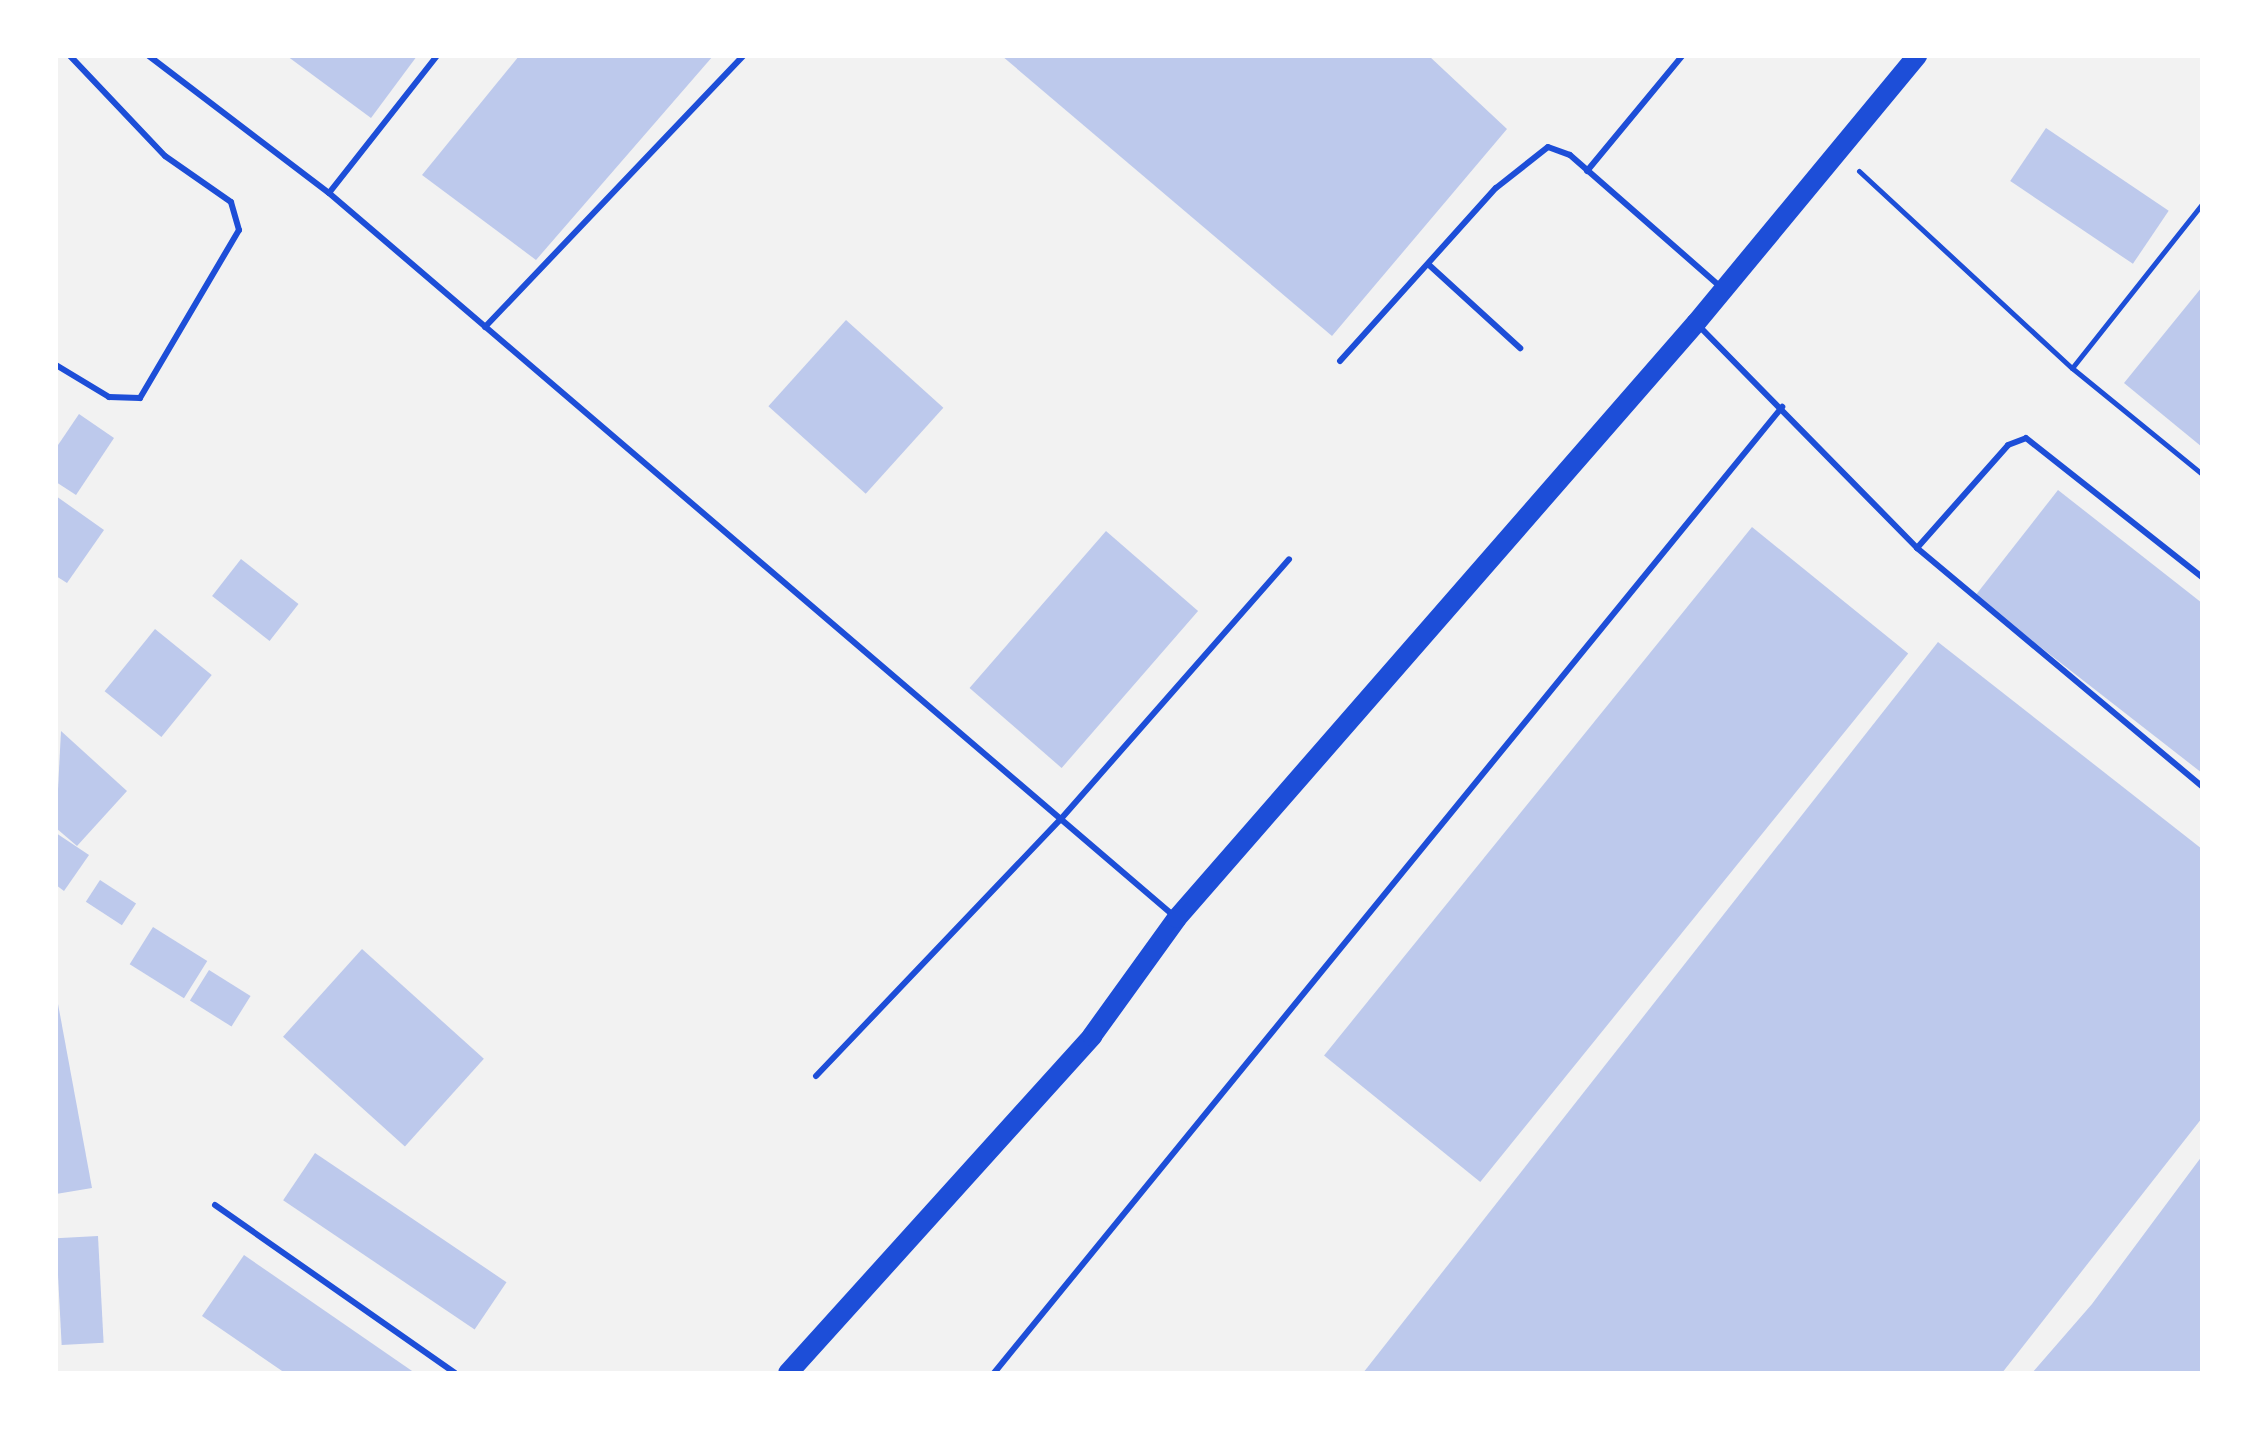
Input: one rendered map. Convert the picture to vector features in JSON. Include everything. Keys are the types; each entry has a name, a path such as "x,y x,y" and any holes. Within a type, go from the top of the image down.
{"main road":[{"path":"788,1373 1092,1036 1177,918 1696,323 1917,56"}],"lane":[{"path":"56,365 109,397 140,398 239,230 231,202 165,156 70,56"},
{"path":"149,56 329,193 1177,918"},
{"path":"329,193 437,56"},
{"path":"485,327 743,56"},
{"path":"1587,171 1682,56"},
{"path":"1340,361 1525,159 1548,147 1587,171 1724,289"},
{"path":"1428,264 1520,348"},
{"path":"1696,323 1782,407 1917,548 2202,786"},
{"path":"994,1373 1782,407"},
{"path":"1917,548 2008,445 2026,438 2202,577"},
{"path":"816,1076 1060,820 1289,559"},
{"path":"215,1205 455,1373"}],"path":[{"path":"1837,151 2072,368 2202,474"},
{"path":"2072,368 2202,204"}],"building":[{"path":"287,56 417,56 371,118"},
{"path":"519,56 713,56 536,260 422,175"},
{"path":"1002,56 1429,56 1507,129 1332,336"},
{"path":"2046,128 2169,211 2133,264 2010,181"},
{"path":"2202,287 2202,447 2124,383"},
{"path":"846,320 943,408 866,494 768,406"},
{"path":"79,414 114,438 76,495 56,482 56,448"},
{"path":"2058,490 2202,603 2202,773 1975,596"},
{"path":"56,496 104,530 67,583 56,576"},
{"path":"1752,527 1908,653 1480,1182 1324,1055"},
{"path":"1106,531 1198,611 1062,768 970,688"},
{"path":"241,559 299,604 270,641 212,596"},
{"path":"155,629 212,675 161,737 105,691"},
{"path":"1938,642 2202,849 2202,1118 2002,1373 1363,1373"},
{"path":"61,731 127,791 77,846 56,828"},
{"path":"56,833 89,855 64,891 56,885"},
{"path":"100,880 136,903 122,925 86,902"},
{"path":"153,927 207,961 184,998 130,964"},
{"path":"362,949 484,1059 405,1146 283,1037"},
{"path":"209,970 251,996 231,1026 190,1001"},
{"path":"56,993 92,1188 56,1194"},
{"path":"315,1153 507,1282 475,1329 283,1200"},
{"path":"2202,1156 2202,1373 2032,1373 2092,1304"},
{"path":"98,1236 104,1343 62,1345 56,1238"},
{"path":"244,1255 415,1373 285,1373 202,1316"}]}
